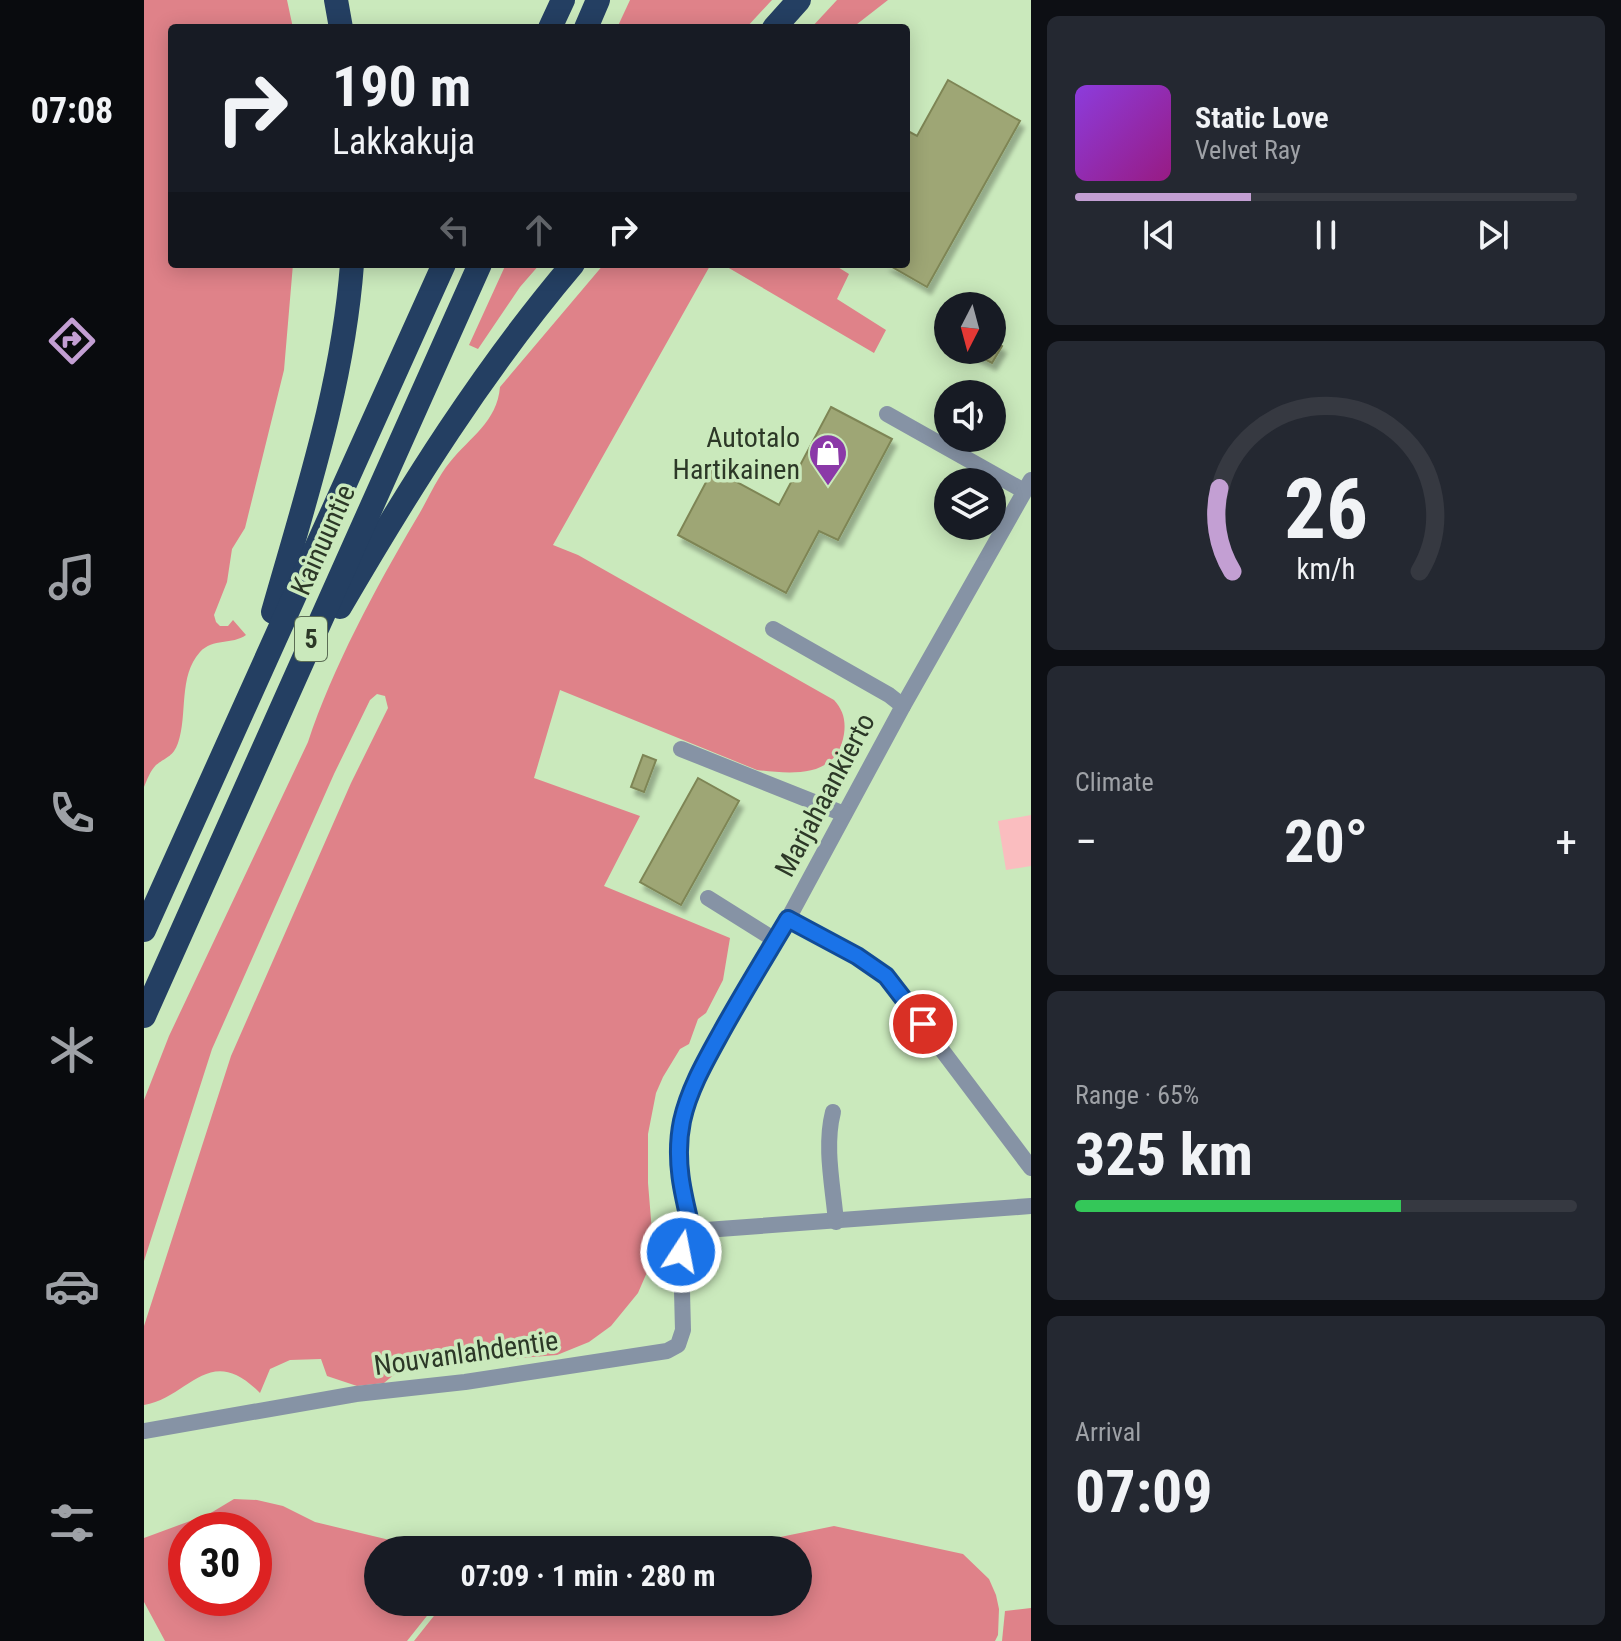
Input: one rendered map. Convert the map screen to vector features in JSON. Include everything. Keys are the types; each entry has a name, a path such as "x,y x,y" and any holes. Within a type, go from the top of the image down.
{"highway":[{"path":"336,0 340,24"},
{"path":"552,24 563,0"},
{"path":"588,24 598,0"},
{"path":"778,24 799,0"},
{"path":"250,693 309,495 335,386 351,268"},
{"name":"Kainuuntie","path":"144,930 442,268"},
{"name":"Kainuuntie","path":"144,1016 478,268"},
{"path":"276,716 455,418 570,268"}],"street":[{"path":"887,414 1028,486"},
{"name":"Marjahaankierto","path":"692,1231 682,1197 679,1165 682,1122 706,1059 788,919 903,706 1028,486"},
{"path":"773,629 903,706"},
{"path":"681,749 844,814"},
{"path":"708,898 775,940"},
{"path":"788,919 857,956 886,976 1031,1168"},
{"path":"833,1112 829,1146 836,1222"},
{"path":"692,1231 1031,1206"},
{"name":"Nouvanlahdentie","path":"144,1431 356,1394 465,1382 667,1351 678,1345 683,1330 681,1252 683,1243 692,1231"}],"shaded area":[{"path":"144,0 287,0 292,24 168,24 168,268 293,268 284,370 245,528 232,549 227,582 214,615 220,626 228,626 233,620 246,635 205,648 193,662 186,684 178,743 171,754 154,767 144,787"},
{"path":"630,0 772,0 750,24 619,24"},
{"path":"837,0 888,0 857,24 815,24"},
{"path":"504,268 537,268 478,349 469,345"},
{"path":"601,268 709,268 553,545 578,555 834,700 842,711 845,724 840,749 832,759 811,770 757,770 560,690 534,778 640,816 604,886 730,938 723,980 706,1013 698,1019 689,1044 680,1049 656,1093 648,1134 648,1183 654,1256 638,1293 611,1326 589,1342 557,1355 431,1365 396,1373 384,1383 357,1386 327,1376 321,1359 290,1360 270,1369 260,1393 242,1378 227,1372 213,1372 144,1405 144,1326 231,1056 351,783 388,708 385,696 377,694 370,700 212,1049 144,1261 144,1100 169,1036 308,742 342,657 400,546 445,469 494,410 500,387"},
{"path":"729,268 839,268 849,274 837,299 886,330 874,353"},
{"path":"1031,815 1031,866 1006,870 998,821"},
{"path":"234,1499 283,1506 315,1522 373,1536 364,1536 364,1616 427,1616 407,1641 165,1641 144,1602 144,1538 168,1529 168,1616 272,1616 272,1512 212,1512"},
{"path":"834,1526 963,1554 989,1579 996,1595 998,1635 995,1641 414,1641 434,1616 812,1616 812,1536 785,1536"},
{"path":"1031,1608 1031,1641 1002,1641 1005,1611"}],"building":[{"path":"948,80 1020,121 927,287 894,268 910,268 910,132 917,136"},
{"name":"Autotalo Hartikainen","path":"831,407 892,439 838,540 819,531 786,593 678,535 713,469 779,505"},
{"path":"643,755 656,760 644,792 631,787"},
{"path":"698,778 739,801 681,905 640,882"}],"place":[{"name":"Autotalo Hartikainen","path":"828,487"}],"route":[{"path":"681,1252 683,1243 692,1231 681,1189 680,1142 682,1122 694,1083 788,919 857,956 886,976 923,1024"}]}
